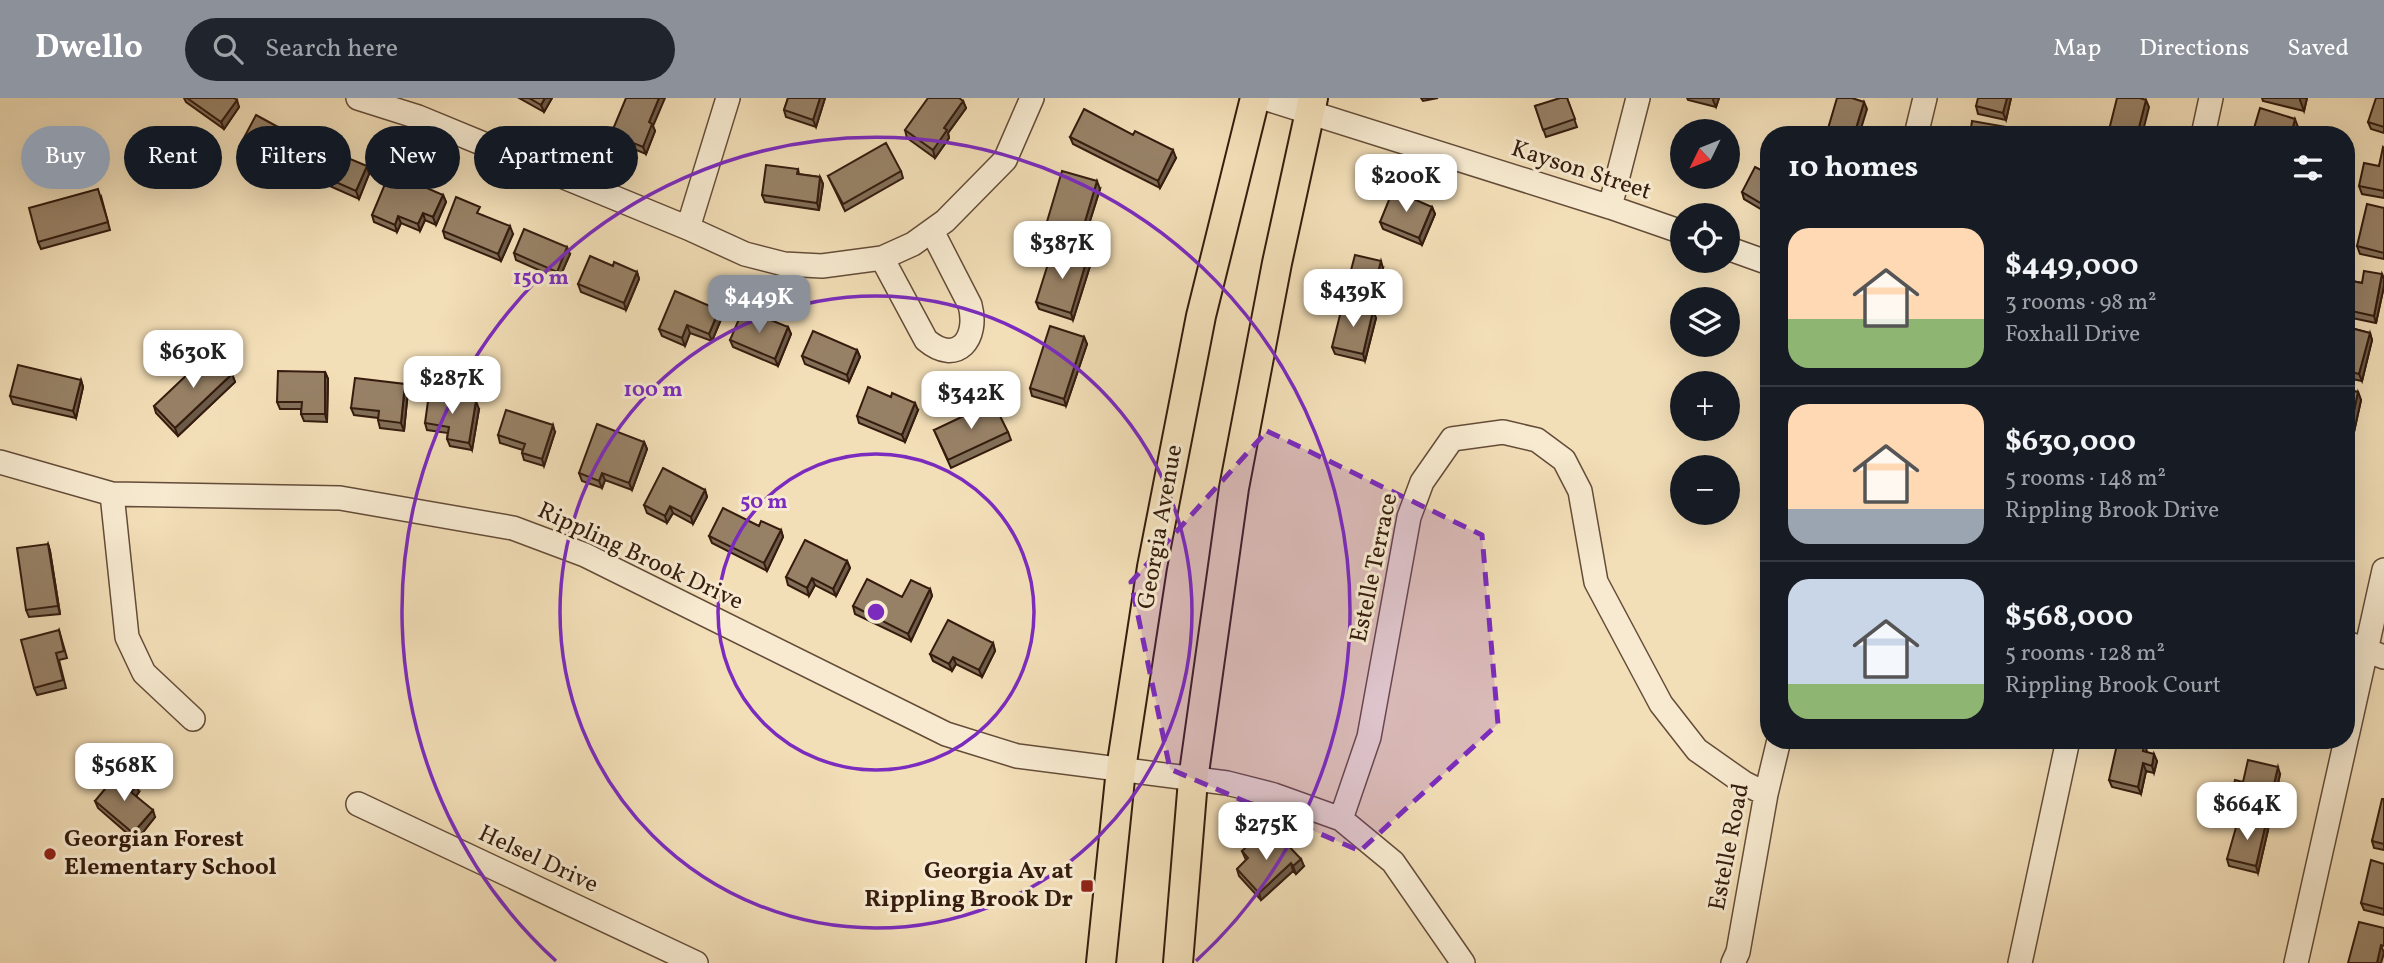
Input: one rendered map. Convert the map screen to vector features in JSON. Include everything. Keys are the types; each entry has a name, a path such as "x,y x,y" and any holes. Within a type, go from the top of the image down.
{"main road":[{"name":"Georgia Avenue","path":"1101,963 1121,769 1152,567 1201,316 1255,98"},
{"path":"1178,963 1193,780 1234,488 1277,264 1311,106"}],"street":[{"path":"358,98 421,108 745,254 784,264 822,266 882,258 913,244 945,221 1005,160 1023,124 1032,98"},
{"path":"688,228 727,98"},
{"name":"Kayson Street","path":"1264,98 1311,106 1670,228"},
{"path":"1610,206 1638,98"},
{"path":"1918,126 1925,98"},
{"path":"2205,126 2211,98"},
{"path":"882,258 926,340 944,351 951,352 962,347 969,338 974,318 932,231"},
{"path":"1740,253 1760,260"},
{"name":"Estelle Terrace","path":"1340,819 1369,737 1409,517 1422,482 1452,439 1503,432 1537,440 1564,460 1580,491 1596,582 1661,704 1697,750 1744,783 1766,794"},
{"name":"Rippling Brook Drive","path":"0,462 112,494 340,498 513,527 585,555 946,734 1017,756 1227,783 1274,795 1340,819 1393,862 1463,963"},
{"path":"112,494 127,637 144,673 193,719"},
{"path":"2355,698 2384,569"},
{"name":"Estelle Road","path":"1733,963 1738,952 1766,794 1777,749"},
{"path":"2020,963 2066,749"},
{"path":"2295,963 2344,749"},
{"name":"Helsel Drive","path":"358,804 696,963"}],"highlighted area":[{"path":"1267,431 1482,535 1498,724 1360,851 1170,769 1131,582"}],"building":[{"path":"187,98 234,98 237,100 221,122"},
{"path":"529,98 545,98 541,105"},
{"path":"626,98 659,98 643,147 638,145 638,126 614,126"},
{"path":"788,98 820,98 813,120 784,110"},
{"path":"928,98 959,98 963,101 944,128 947,130 933,150 905,130"},
{"path":"1567,98 1575,119 1543,130 1535,106"},
{"path":"1837,98 1852,98 1864,102 1857,126 1829,126"},
{"path":"1978,98 2007,98 2003,113 1976,106"},
{"path":"2117,98 2146,100 2139,126 2110,126"},
{"path":"2376,98 2384,98 2384,127 2368,122"},
{"path":"2260,108 2295,119 2293,126 2255,126"},
{"path":"1084,109 1133,135 1135,131 1173,150 1158,181 1070,137"},
{"path":"256,115 276,126 250,126"},
{"path":"1972,121 2001,126 1971,126"},
{"path":"886,143 901,171 843,204 828,176"},
{"path":"2383,147 2384,191 2359,186 2364,163 2379,166"},
{"path":"351,159 365,165 356,191 351,189"},
{"path":"766,165 798,169 797,174 820,177 817,203 762,195"},
{"path":"1755,167 1760,170 1760,203 1742,192"},
{"path":"1062,171 1097,181 1081,235 1046,225"},
{"path":"98,189 108,222 38,242 29,208"},
{"path":"383,189 429,189 443,195 433,217 423,213 418,224 398,216 395,225 372,215"},
{"path":"1393,190 1432,207 1419,238 1380,222"},
{"path":"456,197 480,207 477,213 510,226 498,254 443,231"},
{"path":"2367,204 2384,208 2384,253 2357,246"},
{"path":"524,229 567,247 557,272 514,253"},
{"path":"1053,248 1087,259 1071,313 1036,302"},
{"path":"1355,255 1381,261 1371,299 1345,293"},
{"path":"590,256 637,272 624,303 578,284"},
{"path":"2364,271 2382,274 2374,316 2355,312 2355,282 2362,283"},
{"path":"675,291 719,310 709,334 687,325 682,338 659,329"},
{"path":"1343,303 1373,311 1363,354 1332,347"},
{"path":"742,312 788,327 775,359 730,340"},
{"path":"1050,326 1084,337 1064,399 1030,388"},
{"path":"2355,329 2370,333 2359,374 2355,373"},
{"path":"813,331 857,350 847,375 802,356"},
{"path":"211,352 232,374 175,428 154,406"},
{"path":"18,365 81,380 73,411 10,396"},
{"path":"278,371 325,372 325,414 301,414 302,402 277,402"},
{"path":"355,378 405,384 401,423 378,420 379,411 351,408"},
{"path":"868,387 915,403 902,435 857,416"},
{"path":"429,394 476,401 469,443 447,439 449,427 425,423"},
{"path":"993,402 1008,432 948,460 934,430"},
{"path":"506,410 553,425 542,459 522,453 525,444 498,435"},
{"path":"597,424 644,442 629,483 602,473 599,481 579,473"},
{"path":"663,468 705,490 691,517 670,506 665,516 644,505"},
{"path":"723,508 759,526 761,521 781,530 764,563 709,536"},
{"path":"805,540 847,561 833,589 812,578 807,588 786,577"},
{"path":"48,544 58,606 26,610 17,548"},
{"path":"867,579 902,597 911,580 930,589 908,634 853,606"},
{"path":"948,620 993,643 979,670 953,657 949,664 930,654"},
{"path":"59,630 64,651 56,653 63,680 34,688 21,640"},
{"path":"2116,749 2144,749 2154,754 2152,766 2143,763 2138,787 2109,780"},
{"path":"2248,760 2278,767 2268,810 2230,801 2235,780 2243,782"},
{"path":"120,771 137,785 131,792 153,810 133,833 95,801"},
{"path":"2384,799 2384,844 2372,841"},
{"path":"2239,817 2266,823 2256,866 2227,859"},
{"path":"1258,836 1265,843 1269,839 1273,843 1280,837 1301,859 1293,866 1291,863 1259,893 1237,869 1248,858 1242,851"},
{"path":"2371,860 2384,864 2384,909 2361,903"},
{"path":"2359,922 2384,928 2384,946 2381,945 2377,963 2348,963"}],"place":[{"name":"Georgian Forest Elementary School","path":"50,854"},
{"name":"Georgia Av at Rippling Brook Dr","path":"1087,886"}]}
